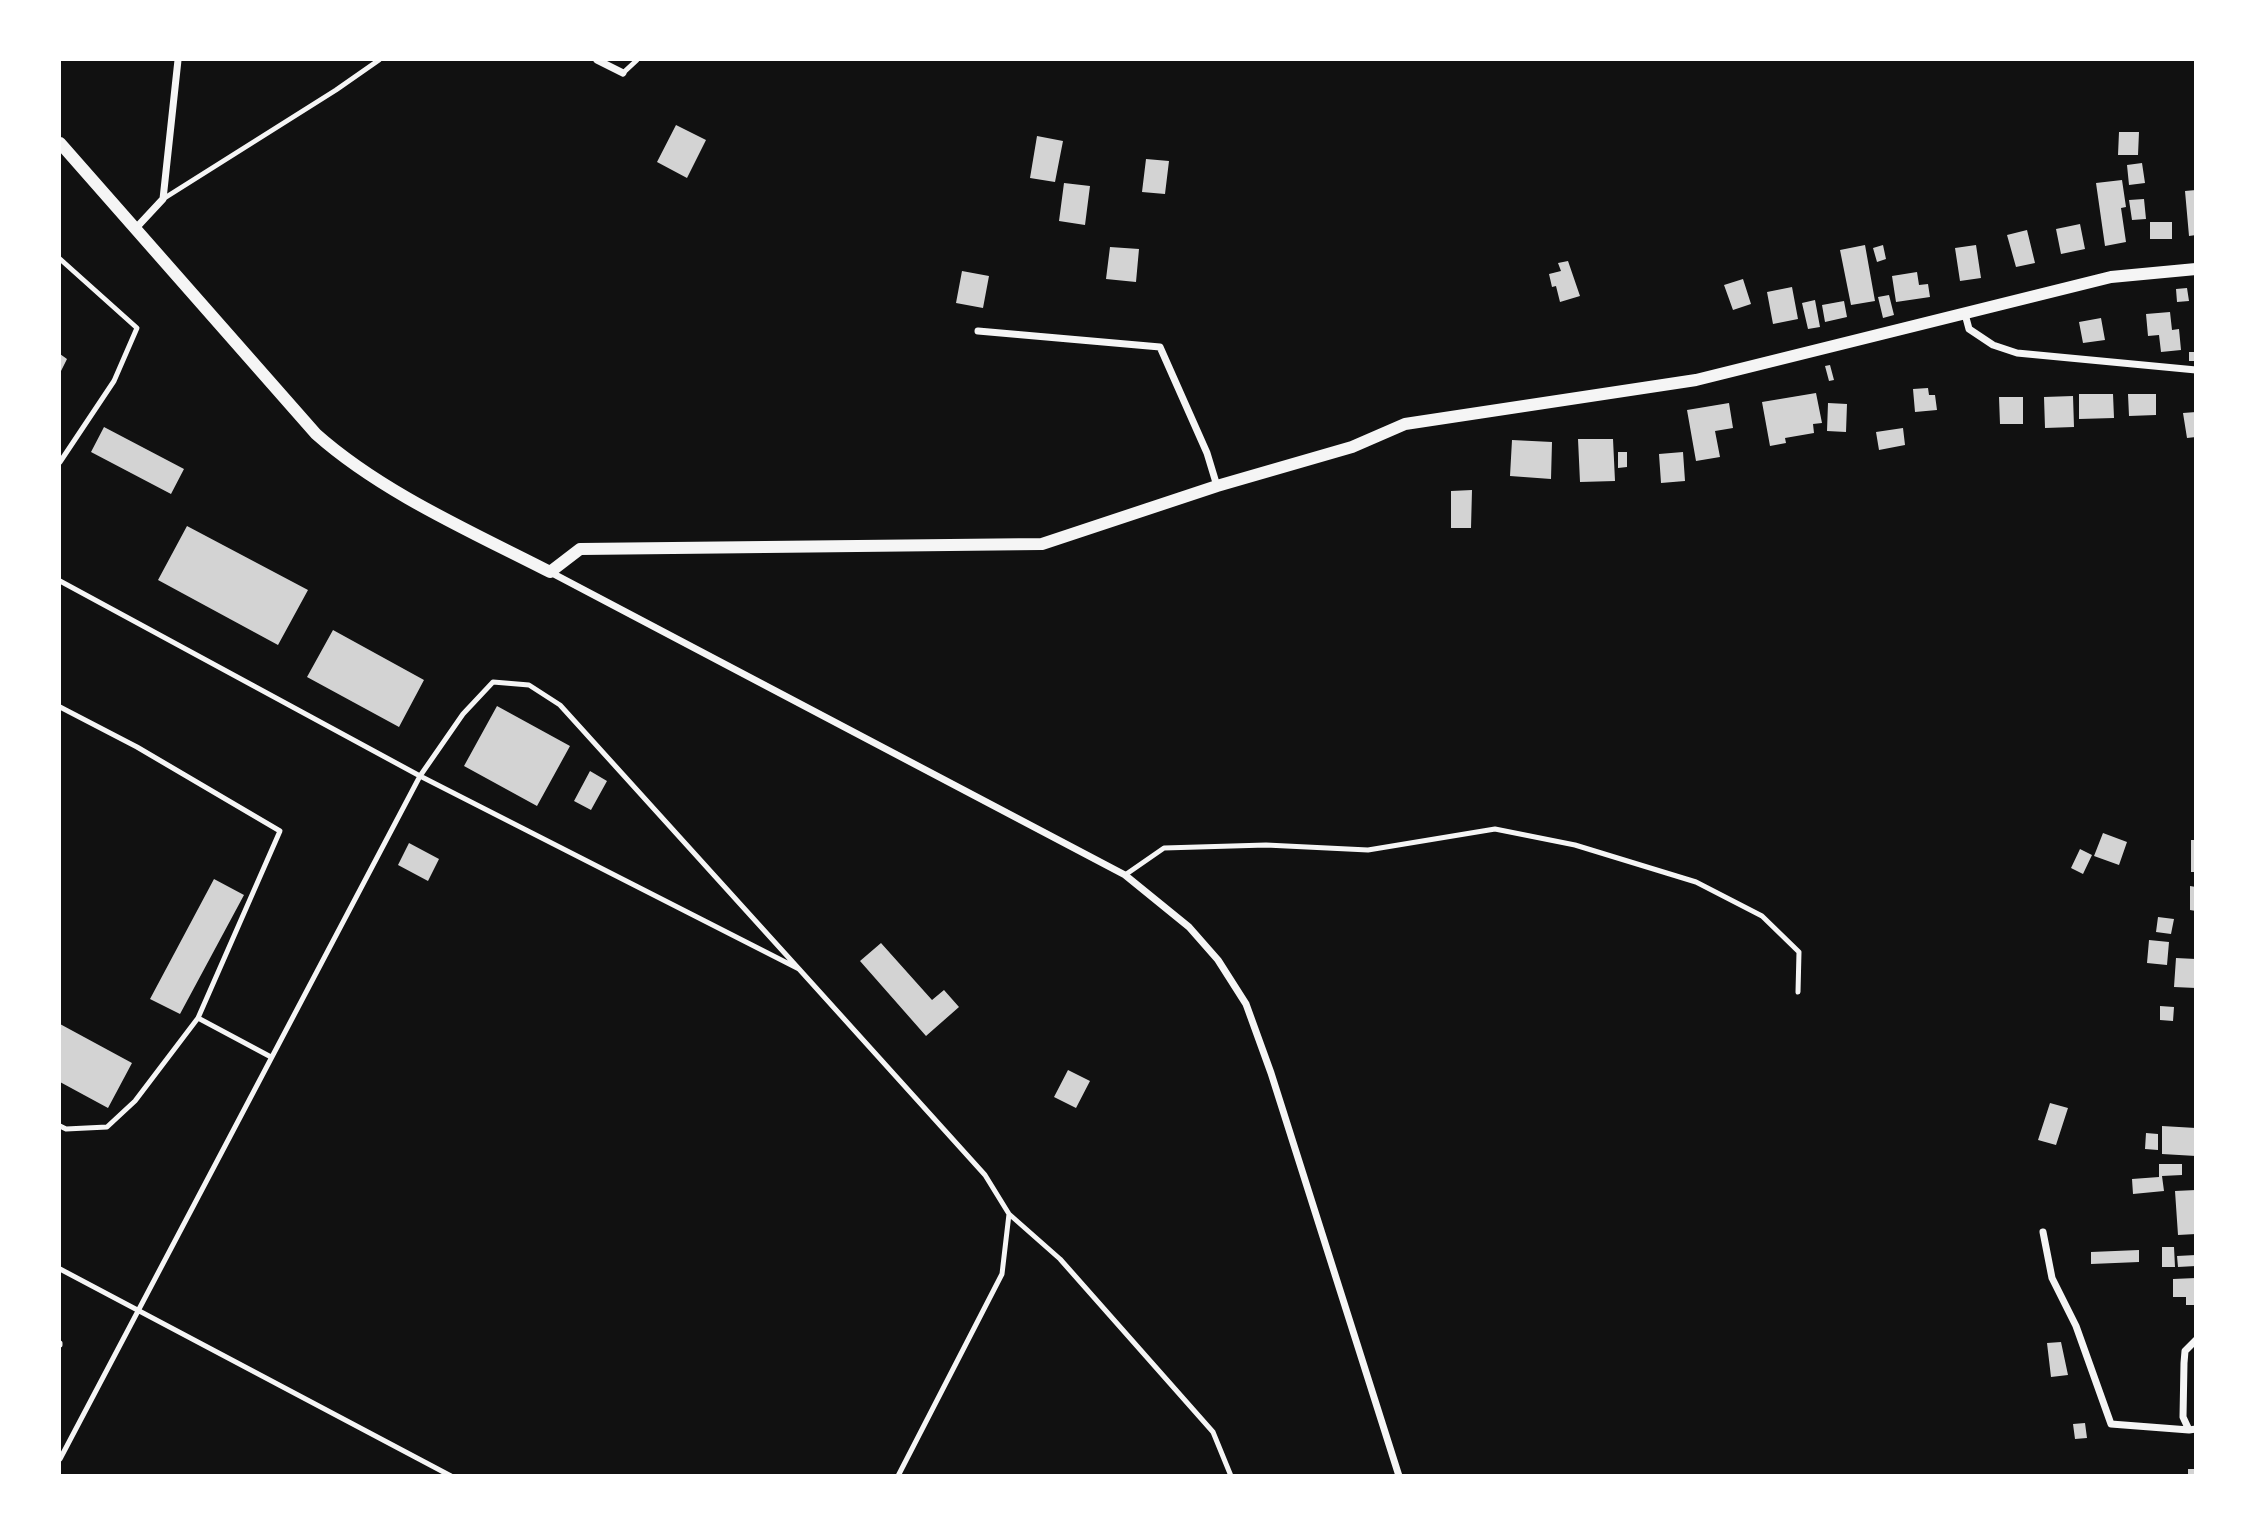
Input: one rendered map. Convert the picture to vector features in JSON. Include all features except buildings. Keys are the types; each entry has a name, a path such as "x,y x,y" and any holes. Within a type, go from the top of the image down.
{"street":[{"path":"136,228 163,199 178,60"},
{"path":"597,60 623,73"},
{"path":"60,143 316,434 342,457 448,519 1125,875 1189,927 1218,960 1246,1004 1271,1073 1399,1475"},
{"path":"550,572 580,549 1042,544 1217,486 1352,447 1405,424 1696,380 2111,277 2196,269"},
{"path":"1965,314 1969,329 1993,345 2017,354 2196,370"},
{"path":"978,331 1160,347 1207,453 1217,486"},
{"path":"2043,1231 2052,1278 2076,1326 2111,1424 2192,1430"},
{"path":"2192,1430 2183,1417 2184,1363 2185,1351 2196,1339"}],"lane":[{"path":"163,199 379,60"},
{"path":"623,73 637,60"},
{"path":"60,259 137,328 114,381 60,462"},
{"path":"60,581 420,776 800,969"},
{"path":"60,1459 420,776 463,714 493,682 528,685 561,705 985,1174 1009,1214 1060,1259 1213,1432 1231,1475"},
{"path":"60,707 137,747 280,831 198,1018 135,1101 107,1127 66,1129 60,1126"},
{"path":"1125,875 1164,848 1266,845 1368,850 1495,829 1574,845 1696,882 1762,916 1799,952 1798,992"},
{"path":"198,1018 271,1057"},
{"path":"898,1475 1002,1275 1009,1214"},
{"path":"60,1269 452,1475"}]}
